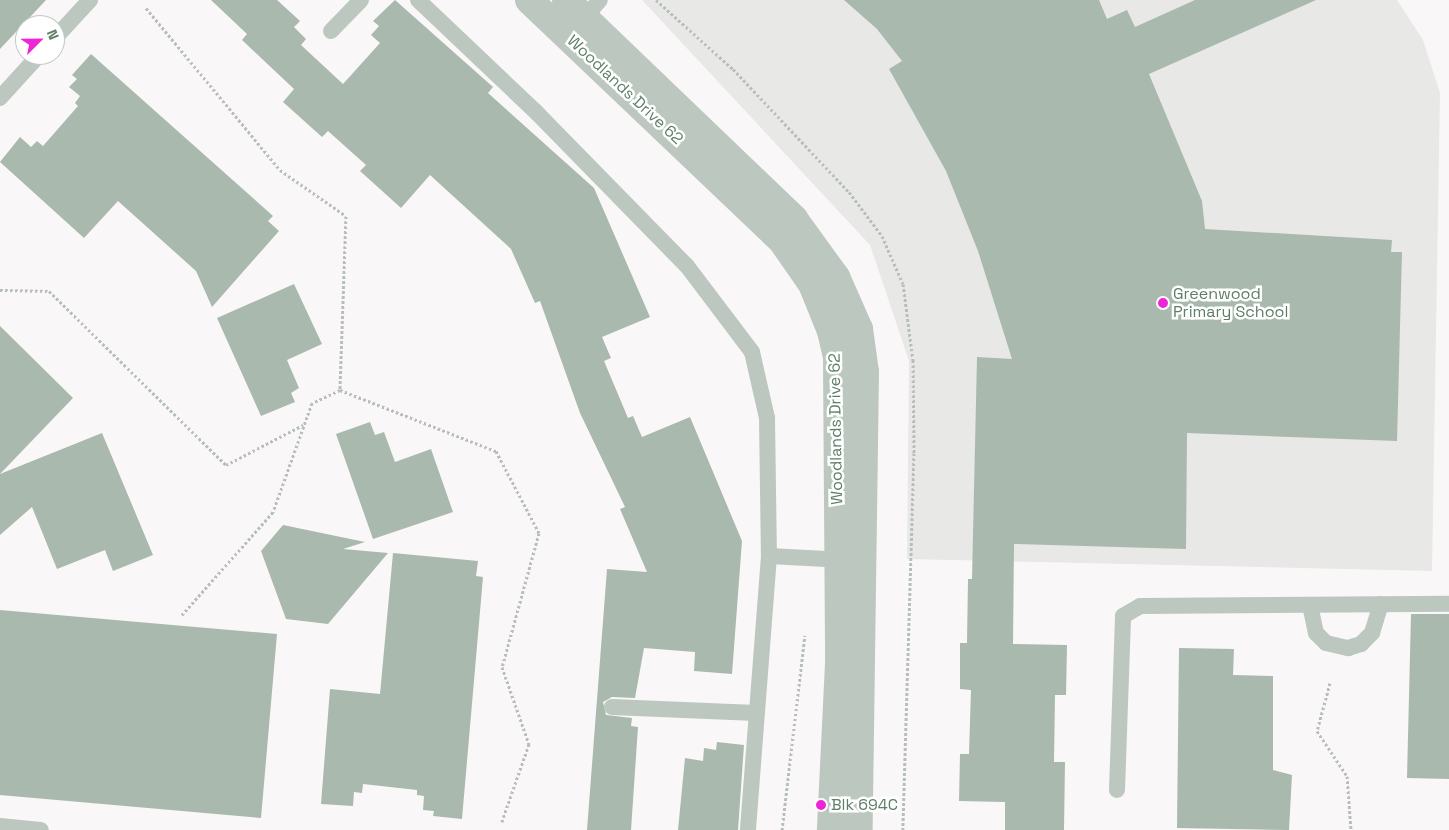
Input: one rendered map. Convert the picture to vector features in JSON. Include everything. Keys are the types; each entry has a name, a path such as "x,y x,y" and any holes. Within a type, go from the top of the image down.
{"street":[{"name":"Woodlands Drive 62","path":"529,0 579,13 772,194 817,246 840,285 858,329 865,372 850,561 839,664 831,830"},
{"name":"Woodlands Drive 62","path":"850,561 859,830"}],"lane":[{"path":"65,27 90,0"},
{"path":"331,31 361,0"},
{"path":"418,0 687,266 752,352 767,418 769,556 748,830"},
{"path":"0,98 30,65"},
{"path":"769,556 850,561"},
{"path":"1310,605 1316,633 1326,643 1348,648 1361,644 1372,633 1381,604"},
{"path":"1117,790 1123,616 1140,606 1449,604"},
{"path":"612,707 756,713"},
{"path":"0,826 41,830"}],"path":[{"path":"146,8 280,170 346,216 340,390"},
{"path":"0,290 49,291 226,465 304,425"},
{"path":"182,616 273,512 312,403 340,390 496,451 539,533 502,666 529,744 501,824"},
{"path":"1330,683 1317,731 1347,776 1351,830"}],"shaded area":[{"name":"Greenwood Primary School","path":"642,0 1397,0 1423,40 1440,93 1432,571 907,559 909,361 870,245"}],"building":[{"path":"0,0 46,0 32,15 15,15 15,33 0,49"},
{"path":"211,0 277,0 300,21 294,27 306,39 301,45 343,84 380,43 371,35 379,26 373,21 395,0 493,87 488,93 594,188 650,317 602,337 611,358 604,361 628,418 633,416 642,437 690,417 742,541 732,674 694,671 695,652 644,648 635,698 612,697 603,702 606,715 632,718 631,726 638,727 631,830 587,830 607,569 647,572 620,509 625,507 580,413 540,301 535,303 511,249 430,175 401,208 360,171 366,165 328,131 322,137 283,102 294,89 242,40 247,34"},
{"path":"844,0 1099,0 1107,19 1127,10 1135,27 1195,0 1316,0 1149,74 1202,201 1205,229 1392,240 1391,252 1402,252 1397,441 1187,433 1186,549 1014,544 1013,644 1067,645 1066,695 1055,695 1054,762 1065,762 1064,830 1005,830 1005,802 959,801 960,754 969,754 971,690 960,689 960,643 967,643 968,579 972,579 977,357 1012,359 978,251 946,171 889,69 902,61 877,29"},
{"path":"91,54 273,216 268,221 279,231 212,307 196,271 118,201 84,238 0,162 20,137 31,147 37,141 43,146 78,106 75,103 80,96 69,87 77,79 72,75"},
{"path":"294,284 322,344 287,360 299,388 291,393 295,402 261,416 217,318"},
{"path":"0,326 73,398 0,474"},
{"path":"370,422 375,435 384,432 395,462 431,449 453,512 373,539 336,434"},
{"path":"102,433 153,555 113,571 105,550 57,569 32,507 0,535 0,474"},
{"path":"283,525 365,542 343,549 388,553 328,624 286,619 261,551"},
{"path":"393,553 478,561 476,576 483,577 462,819 433,816 434,811 423,810 424,796 417,795 417,790 363,784 362,793 354,792 353,806 321,804 330,689 380,694"},
{"path":"0,610 277,634 261,818 0,795"},
{"path":"1411,614 1449,614 1449,779 1407,778"},
{"path":"1179,648 1234,649 1233,675 1273,676 1273,770 1292,775 1289,830 1177,828"},
{"path":"717,742 744,745 738,830 678,830 685,758 703,761 704,748 716,750"}],"place":[{"name":"Greenwood Primary School","path":"1163,303"},
{"name":"Blk 694C","path":"821,805"}]}
